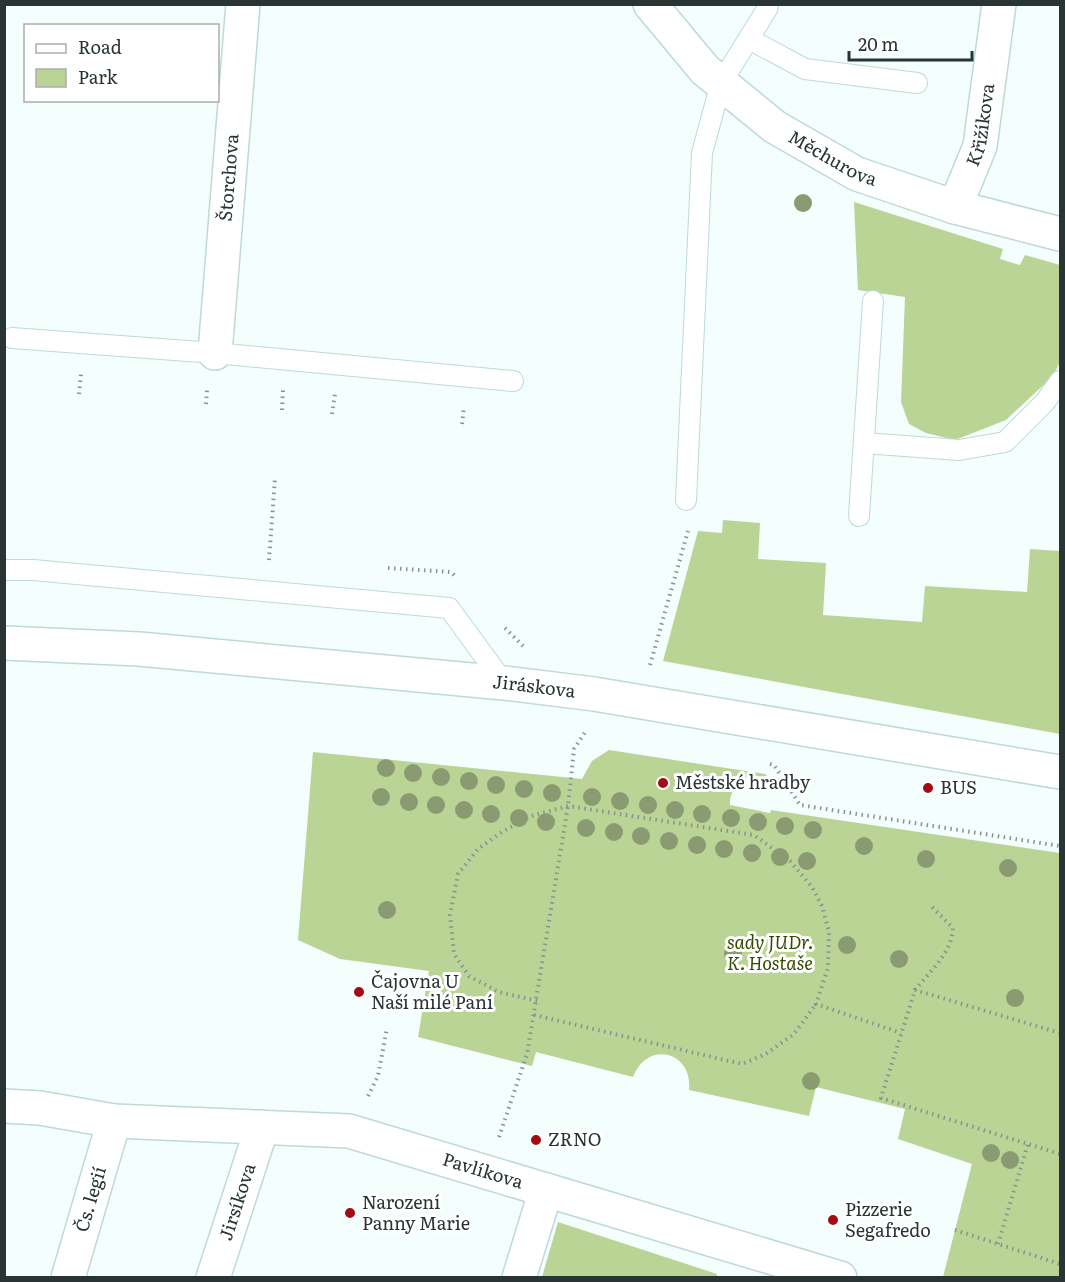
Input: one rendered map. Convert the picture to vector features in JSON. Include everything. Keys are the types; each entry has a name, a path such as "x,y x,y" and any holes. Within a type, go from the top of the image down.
{"street":[{"name":"Štorchova","path":"214,353 243,4"},
{"name":"Měchurova","path":"650,4 705,70 775,128 857,174 955,207 1060,234"},
{"name":"Křižíkova","path":"955,207 980,146 999,4"},
{"name":"Jiráskova","path":"4,643 139,650 504,683 594,694 1060,772"},
{"name":"Pavlíkova","path":"4,1106 40,1108 114,1121 349,1131 840,1278"},
{"name":"Čs. legií","path":"68,1278 114,1121"},
{"name":"Jirsíkova","path":"213,1278 262,1127"},
{"path":"519,1278 546,1190"}],"lane":[{"path":"686,500 702,153 722,83 768,4"},
{"path":"748,39 805,69 917,83"},
{"path":"859,516 873,301"},
{"path":"12,338 214,353 513,381"},
{"path":"864,442 959,450 1005,442 1046,402 1060,381"},
{"path":"4,570 33,570 449,608 504,683"}],"path":[{"path":"266,591 275,479"},
{"path":"650,667 688,531"},
{"path":"488,1172 527,1054 568,806 574,749 587,729 594,694"},
{"path":"762,763 774,765 800,805 1060,846"},
{"path":"534,1015 742,1064 766,1054 794,1034 816,1004 828,968 829,932 822,906 812,887 790,861 754,835 568,806 531,816 478,849 458,874 450,915 454,954 469,976 499,992 537,1001"},
{"path":"930,905 953,928 952,936 948,950 915,990 881,1098 1060,1154"},
{"path":"915,990 1060,1032"},
{"path":"816,1004 901,1033"},
{"path":"349,1131 378,1076 387,1028"},
{"path":"998,1244 1028,1144"},
{"path":"955,1230 1060,1264"}],"green space":[{"path":"854,202 1003,249 1000,259 1020,265 1025,255 1060,265 1060,362 1053,376 1006,420 955,440 926,433 909,424 901,402 905,297 858,290"},
{"path":"723,520 760,523 758,559 826,563 823,615 922,622 925,586 1027,592 1030,549 1060,551 1060,734 663,661 698,531 722,533"},
{"name":"sady JUDr. K. Hostaše","path":"609,750 765,774 772,780 773,789 767,781 760,777 753,776 739,782 734,788 730,805 770,813 771,810 1060,853 1060,1277 943,1277 972,1164 898,1139 905,1109 816,1087 809,1116 689,1090 684,1066 677,1059 668,1055 648,1058 640,1065 633,1077 536,1052 532,1066 418,1037 429,971 340,959 298,940 313,752 582,779 592,761"},
{"path":"558,1222 717,1274 717,1277 542,1277"}],"place":[{"name":"Městské hradby","path":"663,783"},
{"name":"BUS","path":"928,788"},
{"name":"Čajovna U Naší milé Paní","path":"359,992"},
{"name":"ZRNO","path":"536,1140"},
{"name":"Narození Panny Marie","path":"350,1213"},
{"name":"Pizzerie Segafredo","path":"833,1220"}]}
